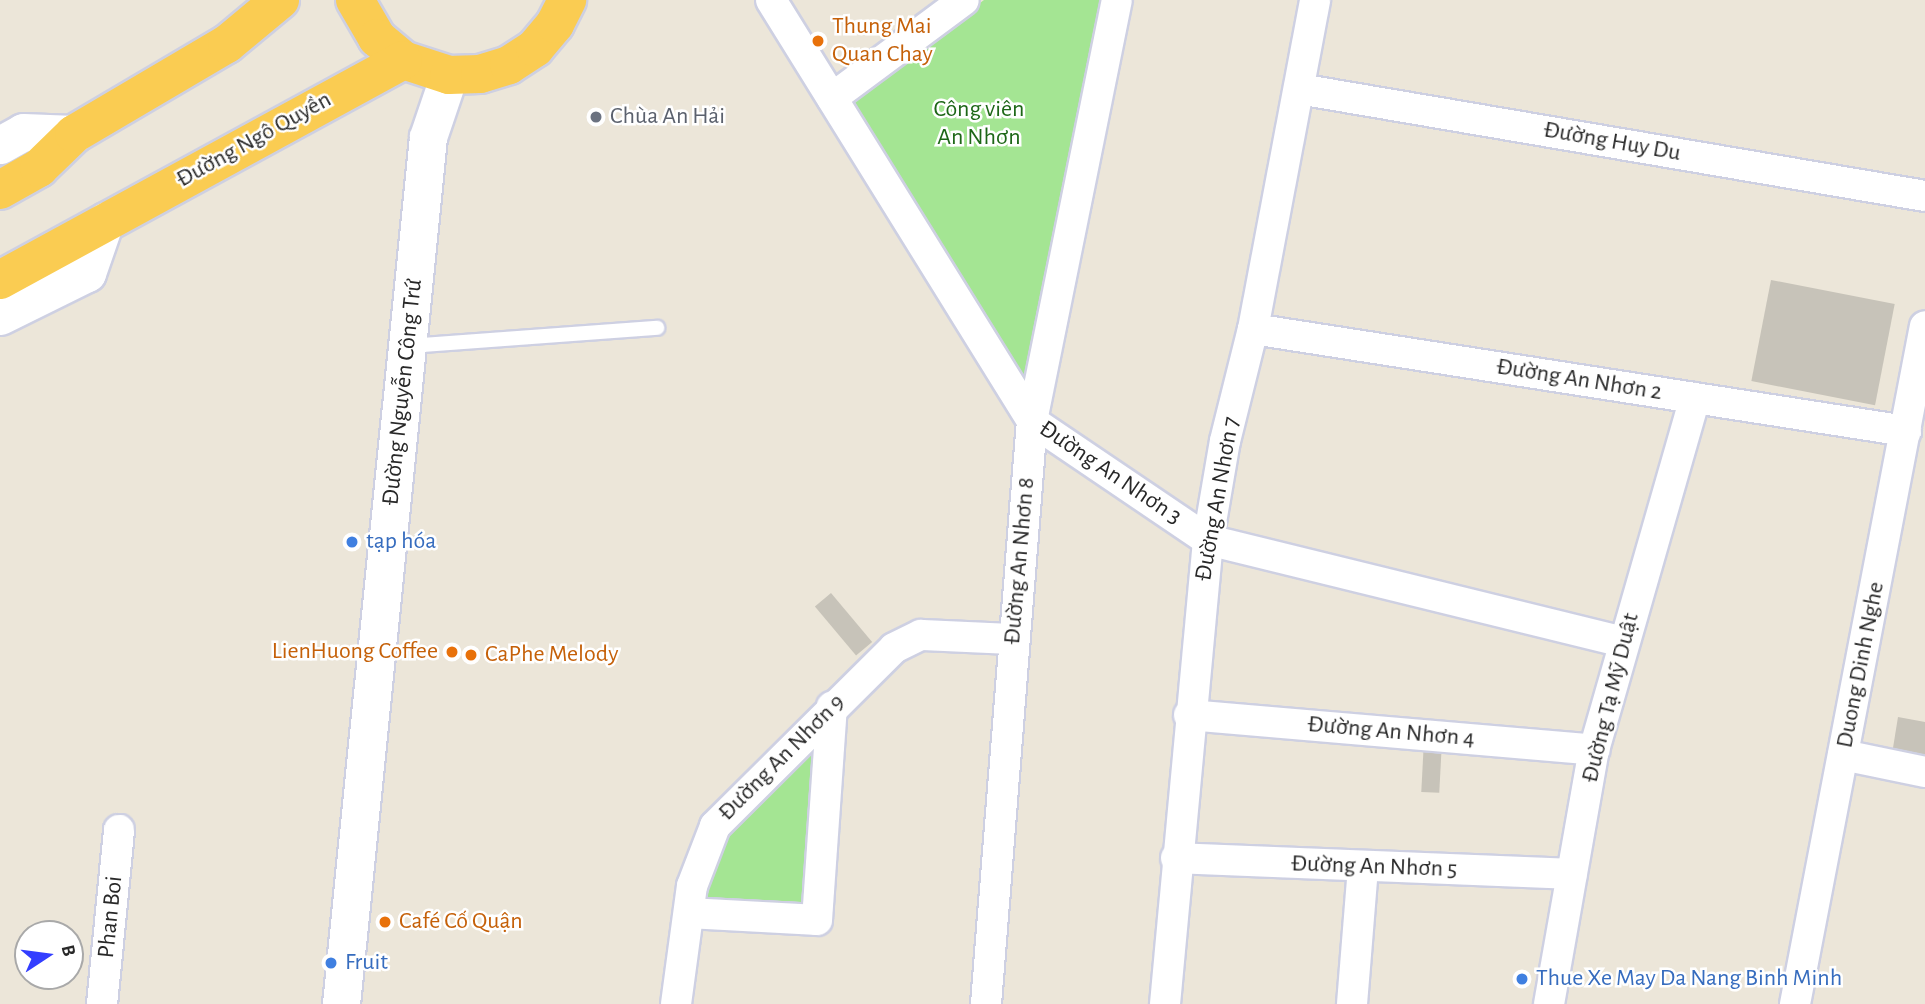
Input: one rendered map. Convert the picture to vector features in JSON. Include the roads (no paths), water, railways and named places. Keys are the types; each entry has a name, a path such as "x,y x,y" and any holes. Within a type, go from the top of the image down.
{"highway":[{"path":"0,190 39,168 74,134 227,44 280,0"},
{"path":"355,0 377,38 403,60 449,75 480,74 509,65 535,48 555,24 567,0"},
{"name":"Đường Ngô Quyền","path":"0,280 403,60"}],"street":[{"name":"Đường An Nhơn 3","path":"771,0 1032,421 1208,540 1624,642"},
{"path":"832,98 964,0"},
{"name":"Đường An Nhơn 8","path":"986,1004 1032,421 1117,0"},
{"name":"Đường An Nhơn 7","path":"1164,1004 1189,715 1208,540 1225,441 1253,329 1315,0"},
{"name":"Đường Nguyễn Công Trứ","path":"341,1004 428,138 449,75"},
{"name":"Đường Huy Du","path":"1299,89 1925,196"},
{"path":"0,145 23,132 74,134"},
{"path":"0,316 87,273 105,221"},
{"name":"Duong Dinh Nghe","path":"1795,1004 1925,326"},
{"name":"Đường An Nhơn 2","path":"1253,329 1906,431"},
{"name":"Đường Tạ Mỹ Duật","path":"1549,1004 1594,750 1695,398"},
{"name":"Đường An Nhơn 9","path":"677,1004 692,886 715,826 894,648 921,635 1013,639"},
{"path":"689,912 817,920 832,707"},
{"name":"Đường An Nhơn 4","path":"1189,715 1594,750"},
{"path":"1843,755 1925,772"},
{"name":"Phan Boi","path":"102,1004 119,830"},
{"name":"Đường An Nhơn 5","path":"1176,858 1572,874"},
{"path":"1352,1004 1363,867"}],"lane":[{"path":"407,346 657,328"}],"place":[{"name":"Thung Mai Quan Chay","path":"818,41"},
{"name":"Chùa An Hải","path":"596,117"},
{"name":"tạp hóa","path":"352,542"},
{"name":"LienHuong Coffee","path":"452,652"},
{"name":"CaPhe Melody","path":"471,655"},
{"name":"Café Cố Quận","path":"385,922"},
{"name":"Fruit","path":"331,963"},
{"name":"Thue Xe May Da Nang Binh Minh","path":"1522,979"}],"park label":[{"name":"Công viên An Nhơn","path":"979,124"}]}
